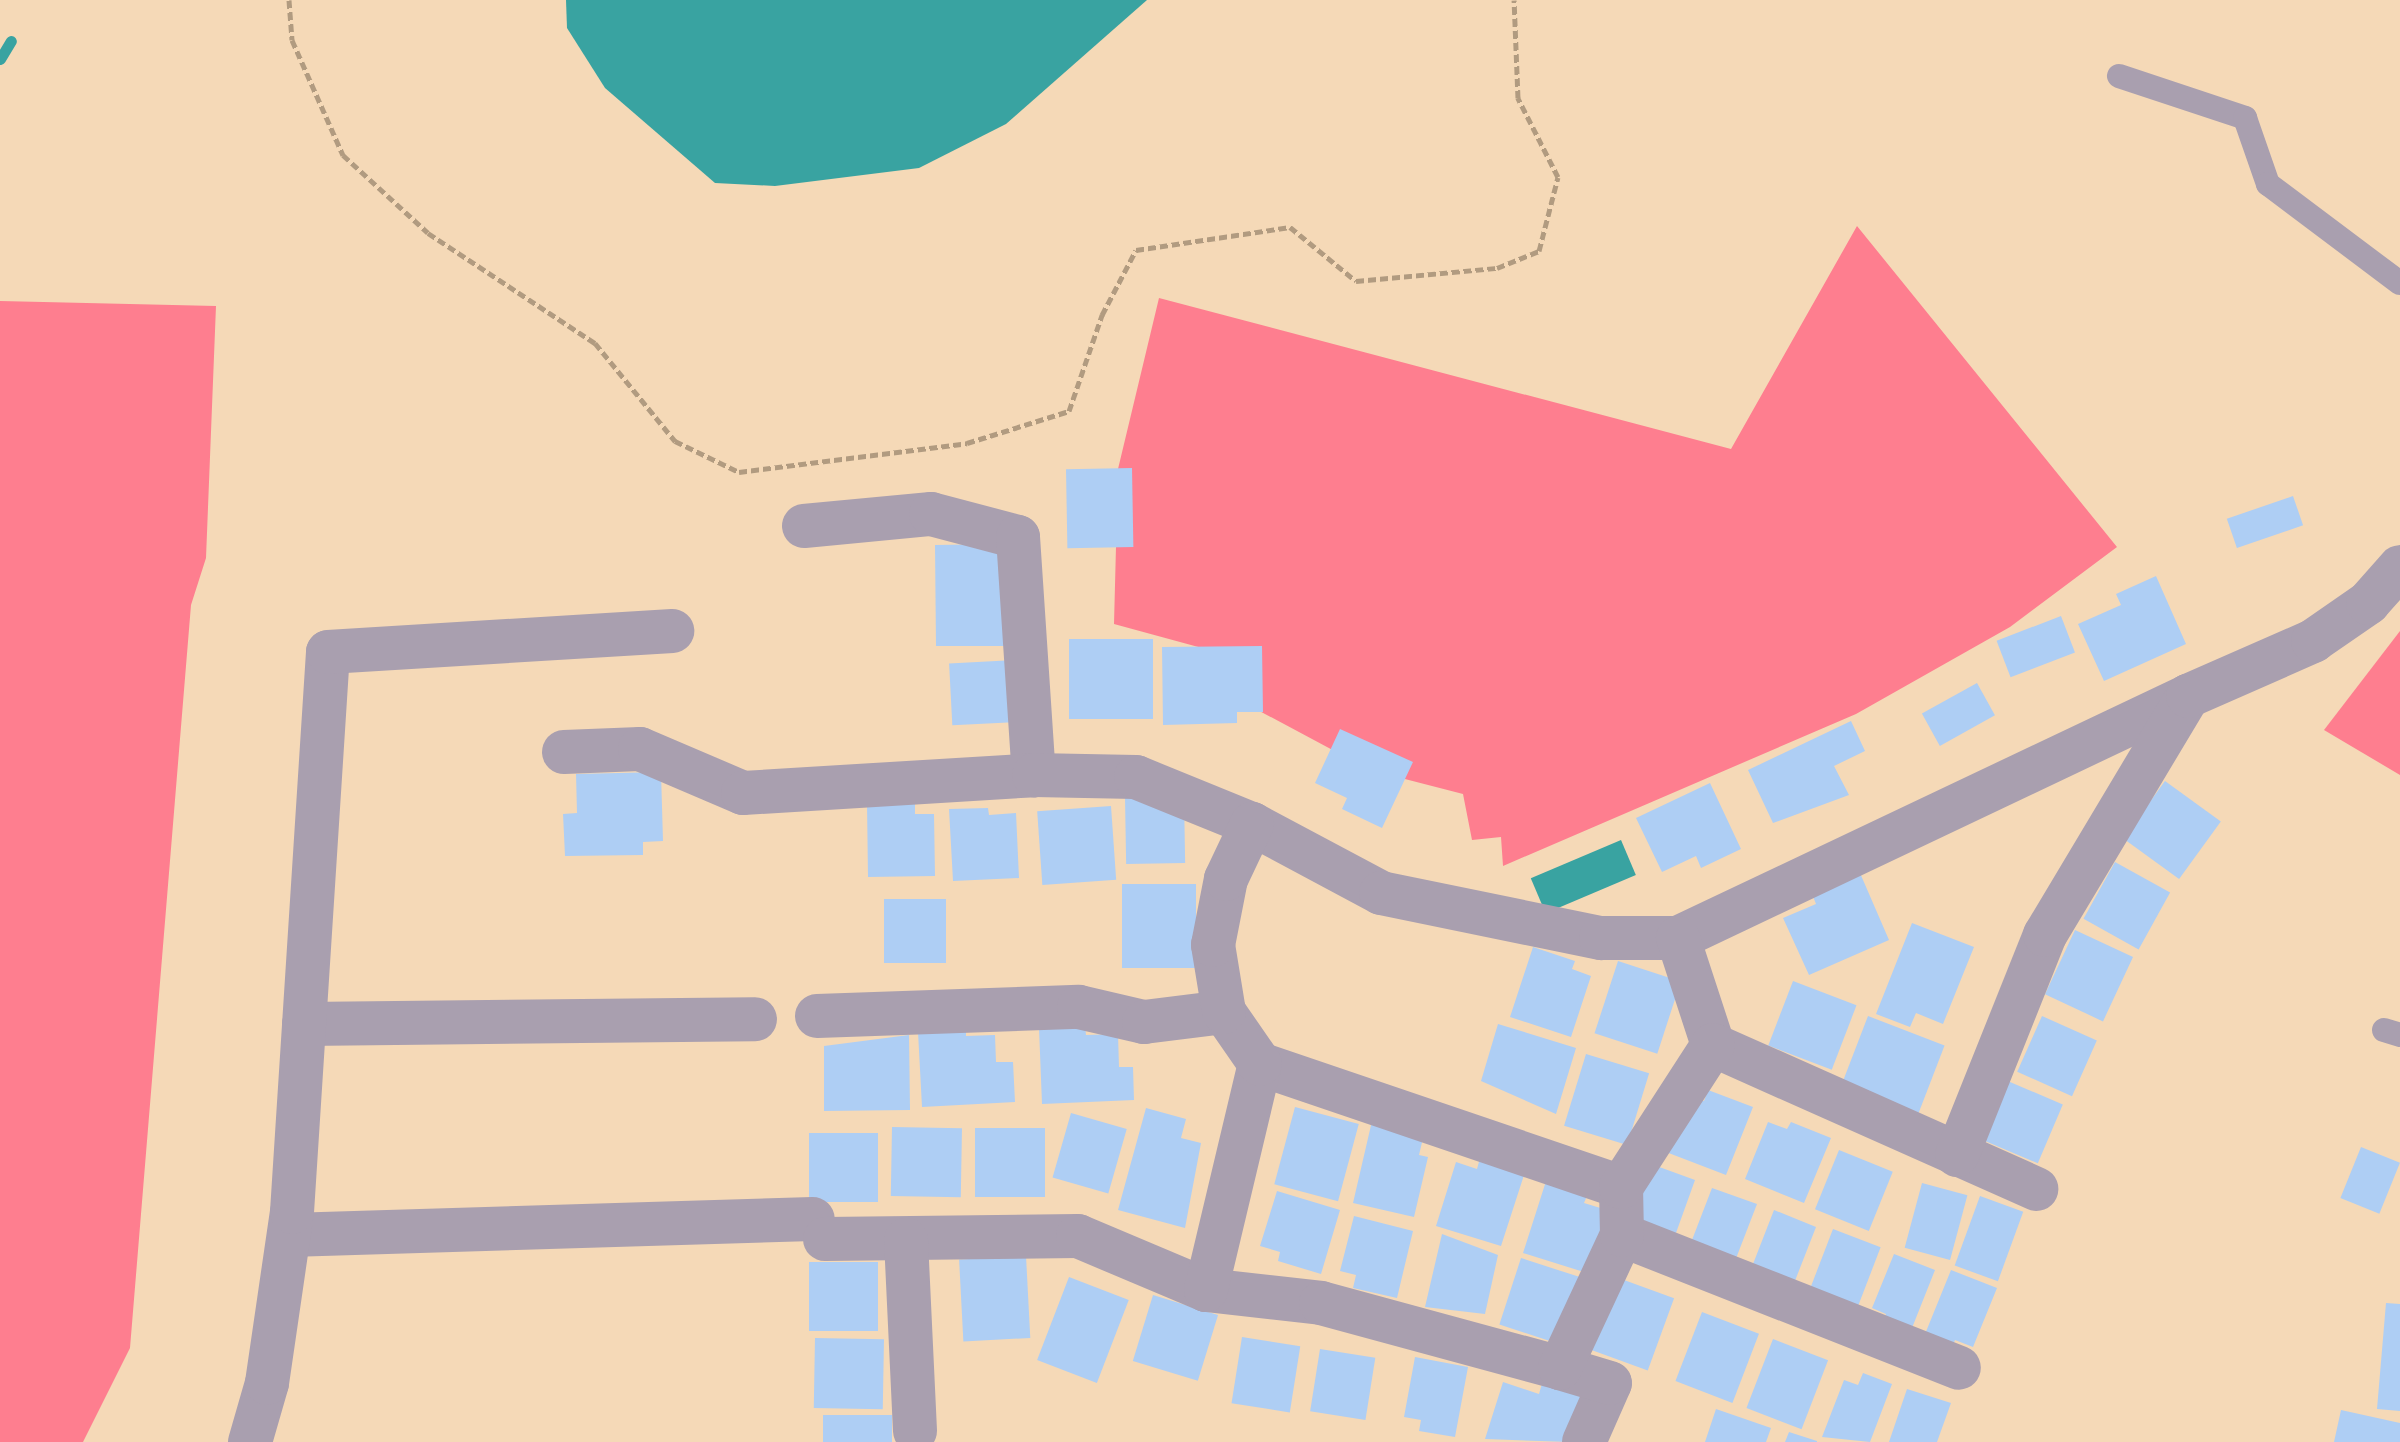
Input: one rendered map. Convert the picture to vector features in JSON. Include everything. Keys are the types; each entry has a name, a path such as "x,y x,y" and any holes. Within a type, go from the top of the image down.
{"street":[{"path":"804,526 931,514 1018,537 1034,775"},
{"path":"564,752 640,749 743,793 1034,775 1136,777 1252,824 1381,893 1601,938 1678,938 2188,696 2313,641 2368,603 2400,567"},
{"path":"250,1442 269,1369 289,1235 328,652 672,631"},
{"path":"1957,1155 2045,935 2188,696"},
{"path":"1252,824 1226,879 1213,945 1224,1012 1260,1064 1621,1187"},
{"path":"1678,938 1713,1045 2036,1189"},
{"path":"817,1016 1079,1007 1144,1022 1224,1012"},
{"path":"304,1024 755,1019"},
{"path":"1560,1368 1622,1235 1621,1187 1713,1045"},
{"path":"1206,1290 1260,1064"},
{"path":"289,1235 819,1229 906,1240 1078,1236 1206,1290 1321,1303 1610,1383 1584,1442"},
{"path":"1622,1235 1959,1368"},
{"path":"906,1240 915,1431"}],"lane":[{"path":"2119,76 2245,118 2268,184 2400,283"}],"path":[{"path":"289,0 292,40 343,155 428,233 595,343 675,441 739,472 967,443 1069,411 1102,315 1136,250 1290,227 1356,281 1497,268 1539,251 1558,177 1518,98 1514,0"}],"shaded area":[{"path":"1857,226 2117,547 2010,627 1856,714 1503,866 1501,837 1472,840 1463,794 1370,770 1237,699 1224,654 1114,624 1118,469 1159,298 1731,449"},
{"path":"0,301 216,306 206,558 191,605 130,1348 83,1442 0,1442"},
{"path":"2400,631 2400,775 2324,730"}],"water":[{"path":"566,0 1147,0 1006,124 919,168 775,186 715,183 605,88 567,28"},
{"path":"1621,840 1636,875 1546,913 1531,878"}],"building":[{"path":"1132,468 1133,547 1067,548 1066,469"},
{"path":"2293,496 2303,525 2237,548 2227,519"},
{"path":"999,544 1010,646 936,646 935,545"},
{"path":"2156,576 2186,644 2104,681 2078,624 2121,605 2116,594"},
{"path":"2061,616 2075,652 2011,677 1997,641"},
{"path":"1069,639 1153,639 1153,719 1069,719"},
{"path":"1262,646 1263,712 1237,712 1237,723 1163,725 1162,647"},
{"path":"1015,660 1018,722 952,725 949,663"},
{"path":"1977,683 1995,715 1940,746 1922,714"},
{"path":"1851,721 1865,751 1834,766 1849,795 1773,823 1748,770"},
{"path":"1340,729 1413,762 1382,828 1342,809 1347,798 1315,783"},
{"path":"661,772 663,841 643,842 643,855 565,856 563,814 577,813 576,774"},
{"path":"2165,781 2221,822 2179,879 2123,838"},
{"path":"1710,783 1741,849 1701,868 1696,856 1662,872 1636,818"},
{"path":"1184,797 1185,863 1126,864 1125,798"},
{"path":"915,803 915,814 934,814 935,876 868,877 867,804"},
{"path":"1111,806 1116,880 1042,885 1037,811"},
{"path":"988,808 989,815 1016,813 1019,878 953,881 949,809"},
{"path":"2115,862 2170,893 2139,949 2083,919"},
{"path":"1860,873 1889,940 1809,975 1783,918 1816,904 1812,894"},
{"path":"1122,884 1196,884 1196,968 1122,968"},
{"path":"884,899 946,899 946,963 884,963"},
{"path":"1912,923 1974,947 1943,1024 1916,1013 1910,1027 1876,1014"},
{"path":"2075,930 2133,957 2103,1021 2045,994"},
{"path":"1533,947 1575,961 1572,969 1591,976 1571,1037 1510,1017"},
{"path":"1618,961 1681,981 1657,1054 1595,1033"},
{"path":"1793,981 1856,1005 1832,1070 1768,1045"},
{"path":"1868,1016 1945,1045 1918,1114 1841,1085"},
{"path":"2042,1016 2097,1040 2072,1096 2017,1072"},
{"path":"1498,1024 1576,1048 1556,1114 1481,1081"},
{"path":"1085,1026 1086,1035 1118,1034 1119,1067 1133,1067 1134,1100 1042,1104 1039,1028"},
{"path":"966,1029 966,1036 995,1035 996,1062 1013,1062 1015,1102 922,1107 918,1032"},
{"path":"909,1035 910,1110 824,1111 824,1046"},
{"path":"1586,1054 1649,1073 1627,1145 1564,1126"},
{"path":"2003,1079 2063,1104 2038,1163 1978,1138"},
{"path":"1708,1090 1753,1107 1726,1175 1666,1152 1689,1095 1704,1101"},
{"path":"1295,1107 1359,1124 1338,1201 1274,1184"},
{"path":"1146,1108 1186,1119 1181,1138 1201,1143 1185,1228 1118,1210"},
{"path":"1071,1113 1127,1129 1108,1193 1053,1177"},
{"path":"1372,1121 1424,1134 1419,1155 1428,1157 1414,1217 1353,1203"},
{"path":"1768,1122 1787,1129 1791,1122 1831,1138 1804,1203 1745,1179"},
{"path":"892,1127 962,1128 961,1197 891,1196"},
{"path":"975,1128 1045,1128 1045,1197 975,1197"},
{"path":"809,1133 878,1133 878,1202 809,1202"},
{"path":"2361,1147 2400,1163 2379,1214 2340,1198"},
{"path":"1839,1150 1893,1172 1869,1231 1815,1209"},
{"path":"1480,1158 1525,1172 1501,1246 1436,1226 1456,1162 1477,1169"},
{"path":"1651,1164 1695,1180 1672,1244 1631,1218"},
{"path":"1547,1178 1589,1191 1584,1203 1607,1210 1587,1273 1523,1253"},
{"path":"1922,1183 1967,1195 1950,1260 1905,1248"},
{"path":"1712,1188 1757,1204 1735,1261 1687,1253"},
{"path":"1277,1191 1340,1210 1321,1274 1278,1261 1280,1252 1260,1246"},
{"path":"1980,1196 2023,1212 1998,1281 1955,1266"},
{"path":"1774,1210 1816,1227 1791,1291 1753,1264"},
{"path":"1354,1216 1413,1231 1397,1298 1353,1288 1356,1275 1340,1271"},
{"path":"1833,1229 1881,1247 1855,1314 1807,1296"},
{"path":"1442,1234 1498,1255 1485,1314 1425,1307"},
{"path":"1894,1254 1935,1270 1910,1333 1883,1323 1886,1314 1872,1308"},
{"path":"1026,1256 1030,1338 963,1341 959,1260"},
{"path":"1521,1258 1579,1277 1557,1343 1499,1325"},
{"path":"809,1262 878,1262 878,1331 809,1331"},
{"path":"1951,1270 1997,1288 1973,1347 1955,1340 1951,1350 1923,1339"},
{"path":"1613,1276 1674,1298 1648,1371 1587,1348"},
{"path":"1069,1277 1129,1300 1097,1383 1037,1360"},
{"path":"1153,1295 1218,1315 1198,1381 1133,1361"},
{"path":"2386,1303 2400,1304 2400,1411 2377,1409"},
{"path":"1702,1312 1759,1334 1732,1403 1675,1381"},
{"path":"1242,1337 1300,1346 1290,1412 1232,1403"},
{"path":"815,1338 884,1339 883,1409 814,1408"},
{"path":"1773,1339 1828,1360 1802,1429 1746,1408"},
{"path":"1320,1349 1375,1358 1365,1420 1310,1411"},
{"path":"1415,1357 1468,1367 1455,1437 1419,1431 1421,1420 1404,1417"},
{"path":"1863,1373 1892,1384 1870,1442 1822,1437 1844,1380 1858,1385"},
{"path":"1543,1380 1584,1392 1569,1442 1485,1439 1503,1382 1539,1394"},
{"path":"1907,1389 1951,1403 1937,1442 1889,1442"},
{"path":"1716,1409 1771,1428 1766,1442 1705,1442"},
{"path":"2341,1410 2400,1423 2400,1442 2334,1442"},
{"path":"823,1415 892,1415 892,1442 823,1442"},
{"path":"1789,1432 1817,1441 1817,1442 1785,1442"}],"waterway":[{"path":"0,59 11,41"}]}
